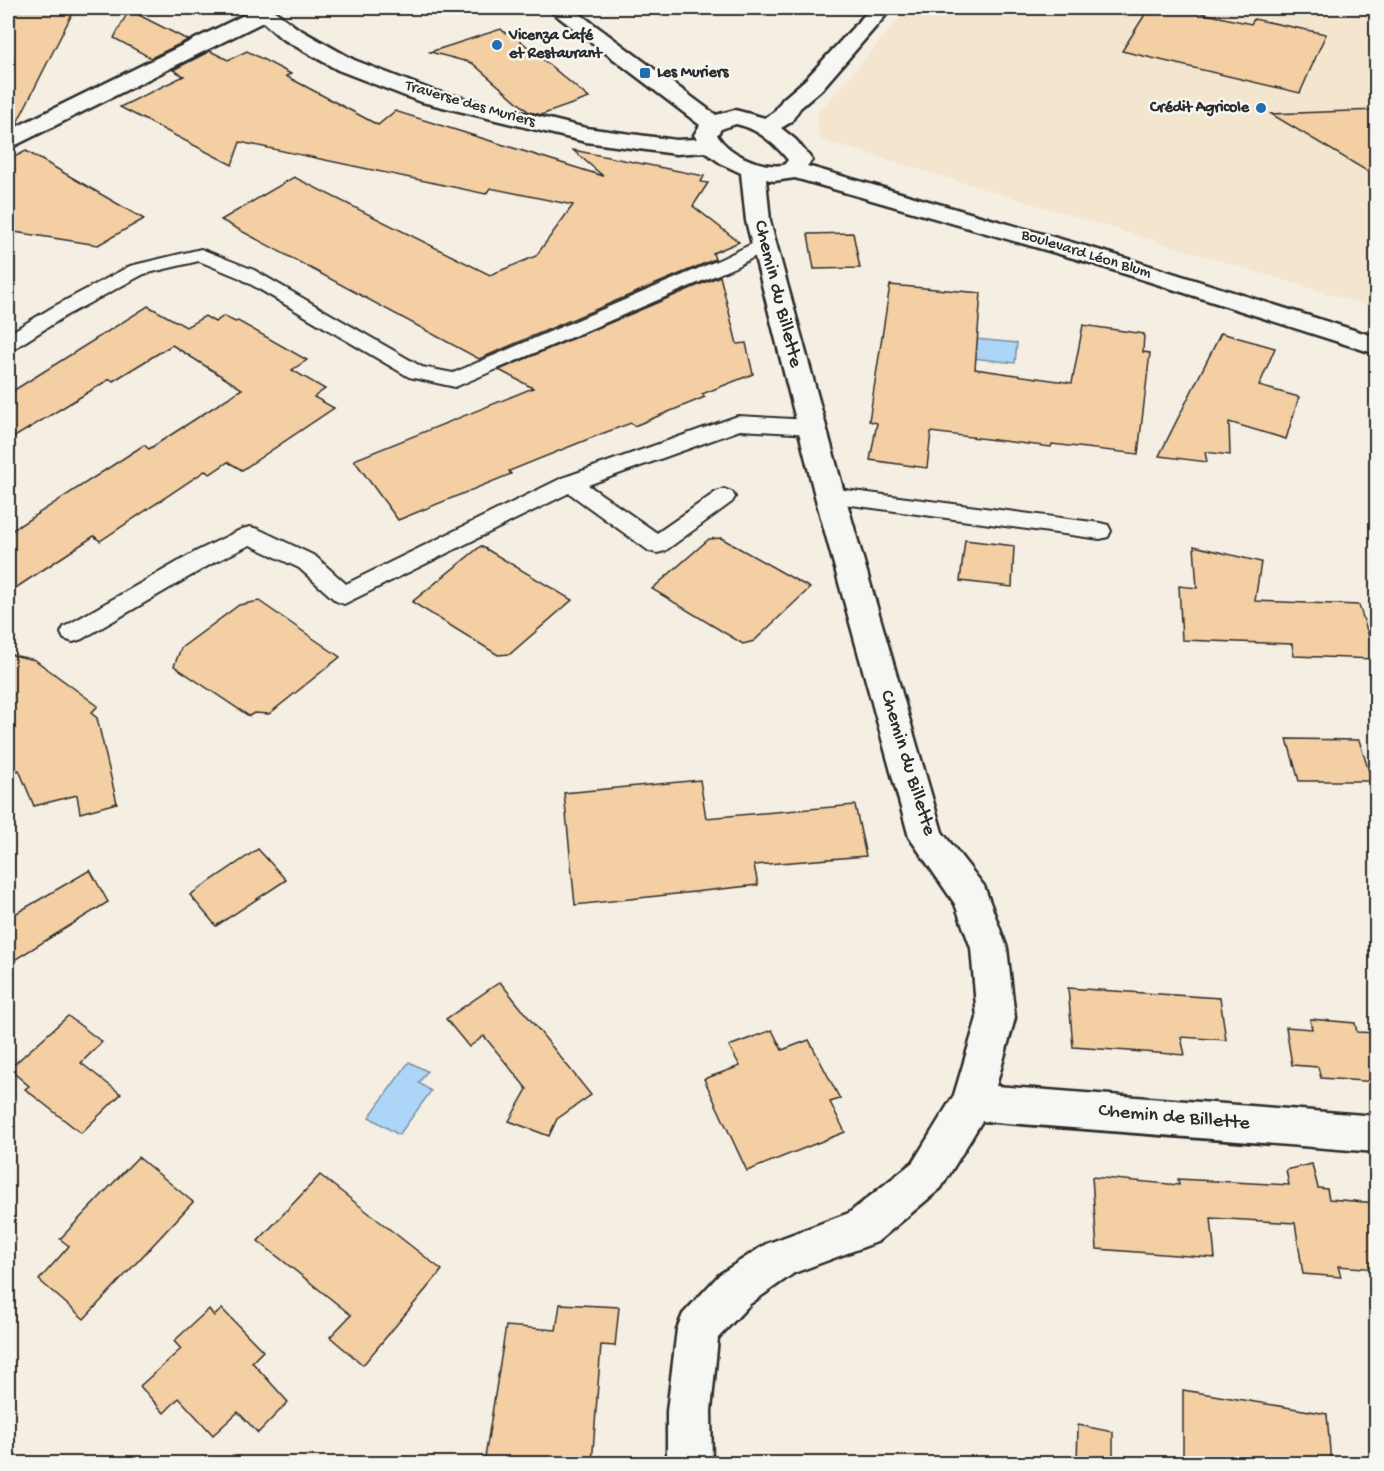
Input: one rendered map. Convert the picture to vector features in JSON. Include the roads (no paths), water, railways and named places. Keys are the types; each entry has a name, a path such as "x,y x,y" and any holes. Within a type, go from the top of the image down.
{"street":[{"path":"559,8 753,171"},
{"path":"794,170 799,165 800,159 766,127 783,117 791,104 813,85 882,8"},
{"path":"8,140 257,10"},
{"name":"Traverse des Muriers","path":"257,10 289,33 346,65 426,96 586,135 676,147 710,134 735,117 746,118 766,127"},
{"name":"Boulevard Léon Blum","path":"753,171 794,170 1103,259 1377,346"},
{"name":"Chemin du Billette","path":"690,1464 689,1411 698,1329 735,1288 781,1258 862,1228 927,1174 972,1102 996,1018 989,948 971,897 926,837 811,427 758,221 753,171"},
{"name":"Chemin de Billette","path":"972,1102 1377,1134"}],"lane":[{"path":"8,343 60,311 136,270 201,255 246,274 416,372 455,380 729,262 764,244"},
{"path":"73,633 205,557 250,535 307,562 344,595 570,483 738,423 811,427"},
{"path":"570,483 657,545 724,497"},
{"path":"830,496 1100,531"}],"water":[{"path":"975,339 1017,343 1015,363 973,358"},
{"path":"409,1062 427,1071 419,1083 431,1091 399,1135 369,1117"}],"place":[{"name":"Vicenza Café et Restaurant","path":"497,45"},
{"name":"Les Muriers","path":"645,73"},
{"name":"Crédit Agricole","path":"1261,108"}]}
